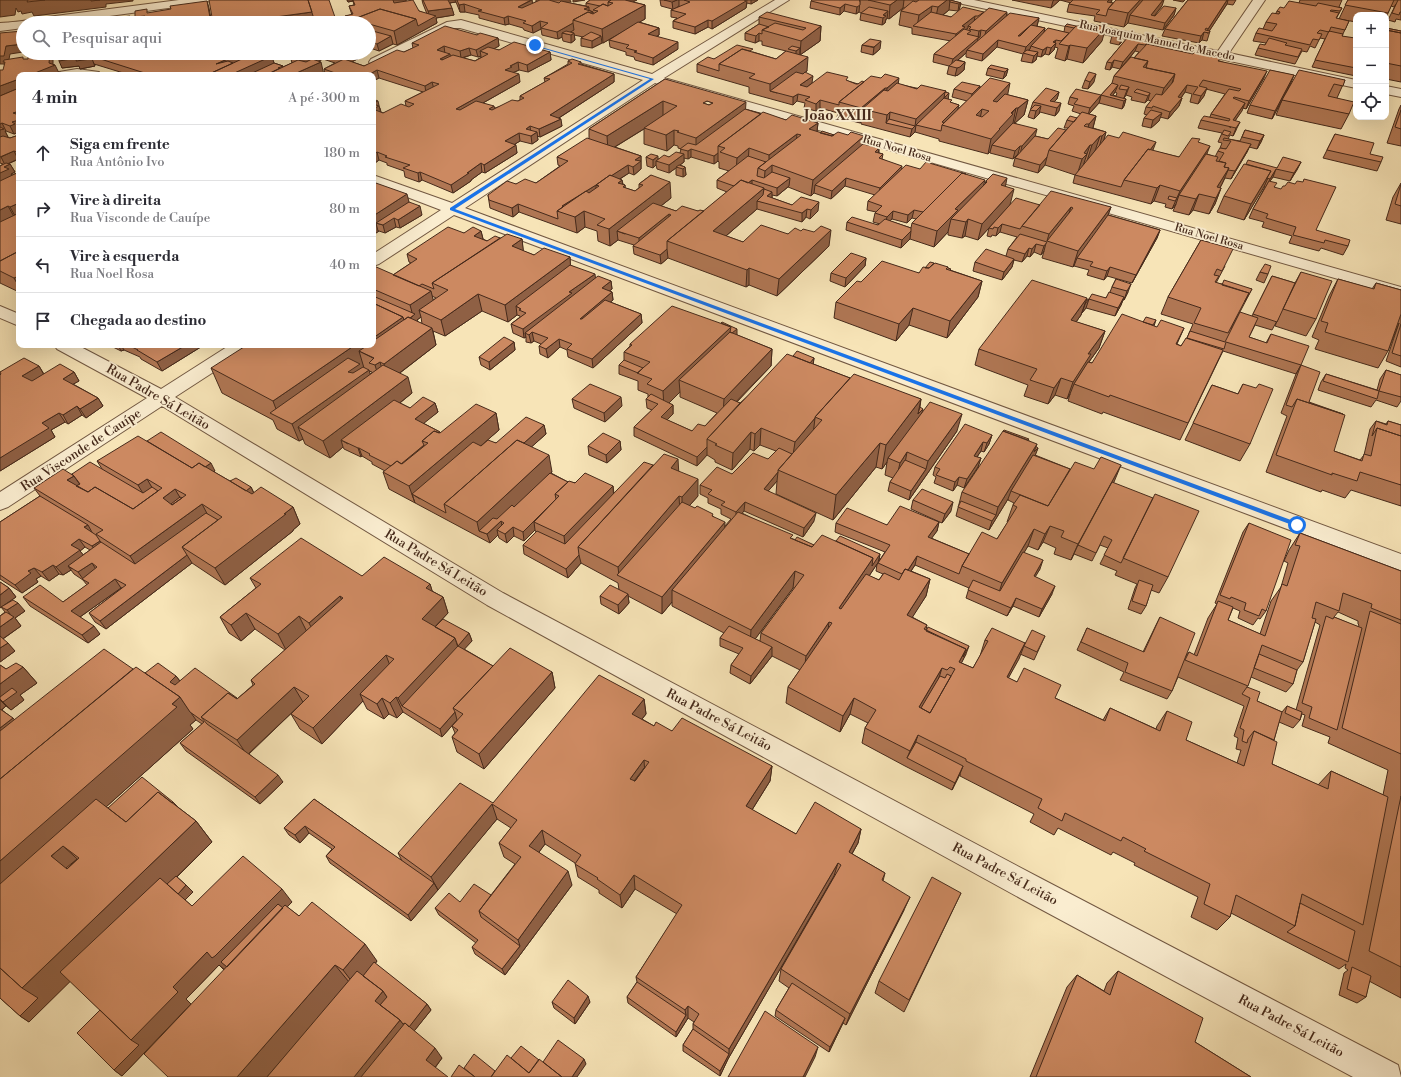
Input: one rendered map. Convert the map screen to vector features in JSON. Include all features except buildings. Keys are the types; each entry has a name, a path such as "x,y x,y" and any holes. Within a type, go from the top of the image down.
{"street":[{"path":"85,16 205,0"},
{"path":"376,259 653,79 783,0"},
{"name":"Rua Joaquim Manuel de Macedo","path":"958,0 1222,54 1353,83"},
{"path":"1222,54 1259,0"},
{"name":"Rua Noel Rosa","path":"375,62 451,24 456,24 1401,292"},
{"path":"0,27 16,25"},
{"path":"1389,91 1401,93"},
{"path":"376,180 1401,563"},
{"path":"0,311 16,319"},
{"name":"Rua Padre Sá Leitão","path":"69,348 162,398 495,599 1030,888 1386,1077"},
{"name":"Rua Visconde de Cauípe","path":"0,502 238,348"}],"district":[{"name":"João XXIII","path":"838,116"}],"route":[{"path":"535,45 653,79 452,209 1297,525"}]}
